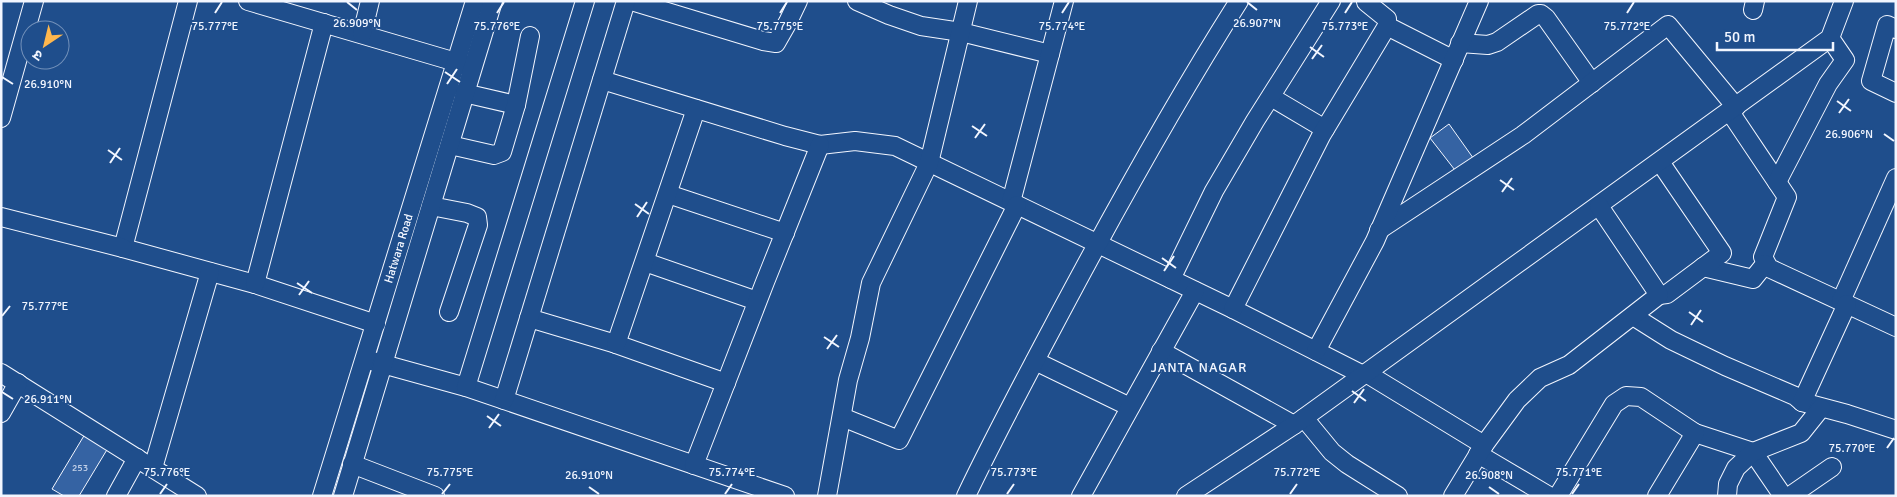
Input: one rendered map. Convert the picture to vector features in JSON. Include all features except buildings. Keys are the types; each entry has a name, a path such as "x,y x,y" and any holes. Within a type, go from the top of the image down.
{"street":[{"path":"1,118 34,1"},
{"path":"123,248 188,1"},
{"path":"248,1 296,8 324,23 464,64"},
{"path":"362,34 370,1"},
{"name":"Hatwara Road","path":"322,496 376,324 464,64 475,1"},
{"path":"343,496 450,145 464,93 464,64 493,1"},
{"path":"466,387 585,1"},
{"path":"504,400 626,1"},
{"path":"631,1 763,41 776,43 798,1"},
{"path":"857,1 921,26 961,32 1050,54"},
{"path":"827,496 848,380 860,338 871,283 929,163 968,1"},
{"path":"842,417 899,440 1014,203 1064,1"},
{"path":"966,496 996,431 1097,243 1195,70 1239,1"},
{"path":"1171,279 1214,191 1270,97 1331,1"},
{"path":"1316,351 1379,230 1479,1"},
{"path":"1186,496 1299,421 1830,38 1844,1"},
{"path":"1233,309 1325,129 1387,26 1387,19 1366,2"},
{"path":"1387,26 1456,54 1497,42 1538,14 1541,14 1546,18 1592,83"},
{"path":"255,284 324,23"},
{"path":"1379,230 1523,135 1668,25 1733,109 1787,197 1764,257 1765,264 1769,268 1896,327"},
{"path":"1896,29 1887,25 1870,82 1896,93"},
{"path":"450,145 494,155 499,154 504,148 516,104 530,36"},
{"path":"1777,182 1828,84 1845,60 1830,38"},
{"path":"602,80 820,145 854,141 894,146 1365,374 1481,449 1548,496"},
{"path":"464,93 516,104"},
{"path":"1270,97 1325,129"},
{"path":"616,344 696,109"},
{"path":"694,464 820,145"},
{"path":"1453,496 1481,449 1517,400 1540,378 1569,365 1659,296 1667,294 1722,253 1660,162"},
{"path":"1802,402 1896,178"},
{"path":"668,194 784,233"},
{"path":"431,206 467,213 477,217 478,220 450,312"},
{"path":"1599,206 1659,296"},
{"path":"1,217 255,284 376,324"},
{"path":"644,262 758,301"},
{"path":"1703,267 1753,279 1765,264"},
{"path":"154,468 210,272"},
{"path":"1081,496 1194,291"},
{"path":"1633,316 1671,340 1795,396 1802,402 1896,430"},
{"path":"529,318 616,344 726,383"},
{"path":"1161,351 1299,421 1346,464 1398,496"},
{"path":"366,358 382,365 466,387 785,496"},
{"path":"1035,360 1130,407"},
{"path":"1,373 154,468 193,495"},
{"path":"1,413 18,383"},
{"path":"1558,496 1614,404 1626,396 1641,397 1695,433 1753,452 1783,496"},
{"path":"1727,496 1728,484 1736,468 1753,452 1801,433 1821,408"},
{"path":"1657,496 1695,433"},
{"path":"116,496 136,458"},
{"path":"352,464 435,496"},
{"path":"1790,496 1832,467"}],"district":[{"name":"JANTA NAGAR","path":"1199,367"}]}
